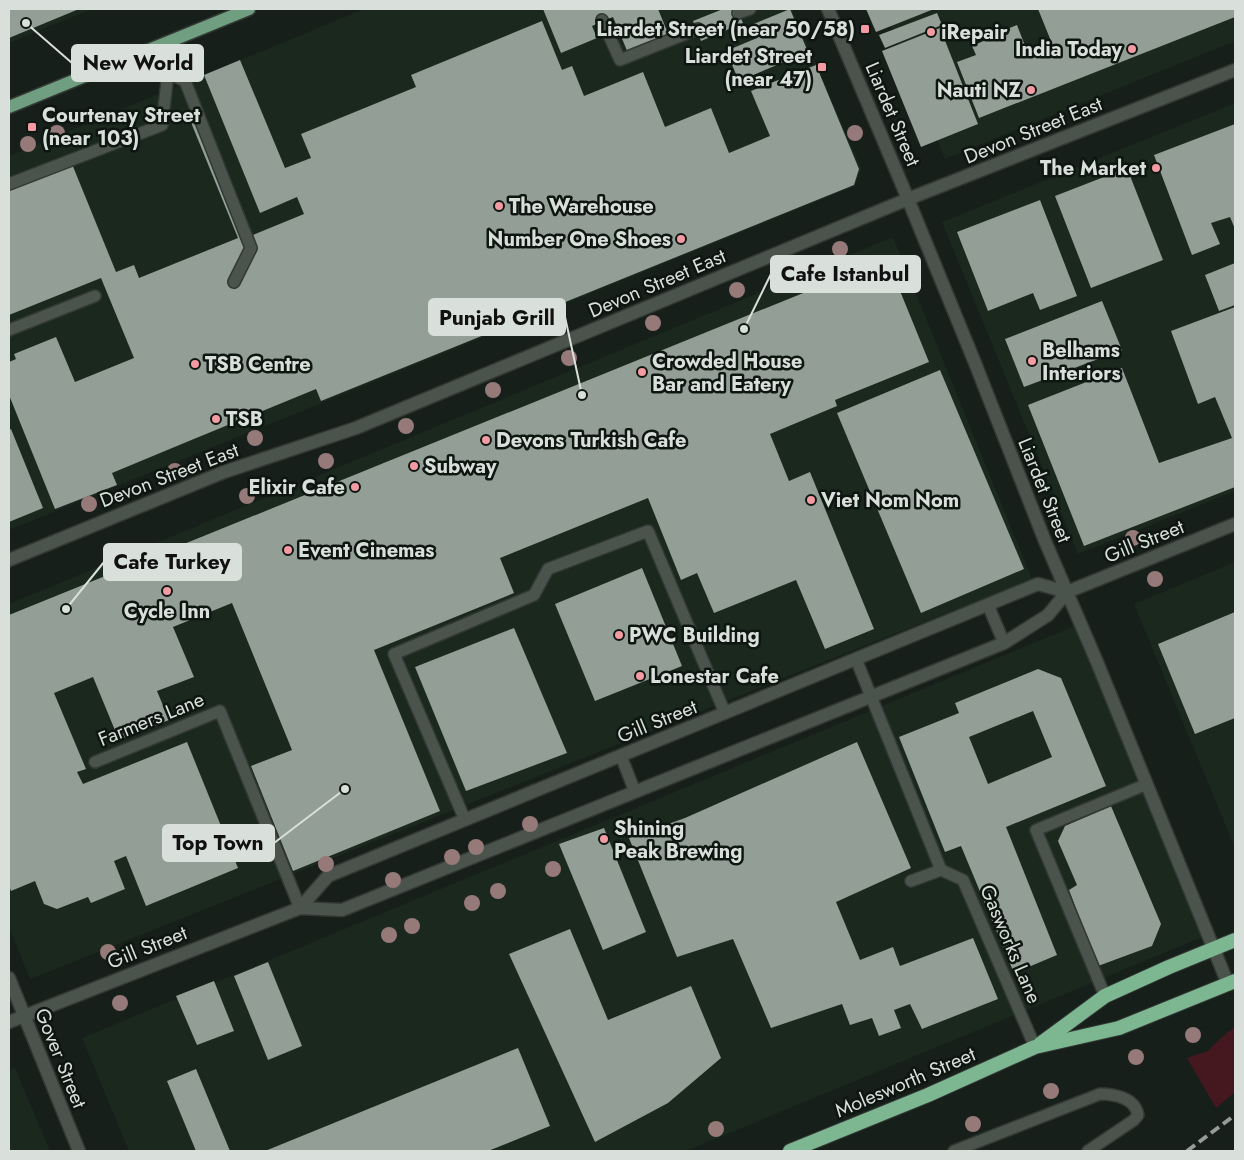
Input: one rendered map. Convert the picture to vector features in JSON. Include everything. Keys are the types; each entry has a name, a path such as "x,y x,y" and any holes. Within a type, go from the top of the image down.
{"highway":[{"name":"Molesworth Street","path":"1035,1047 1105,996 1235,940"},
{"name":"Molesworth Street","path":"790,1151 928,1095 1035,1047 1120,1028 1232,982"}],"main road":[{"path":"9,107 249,9"}],"street":[{"name":"Liardet Street","path":"828,9 908,199 1045,541 1214,949 1232,982"},
{"name":"Devon Street East","path":"9,560 224,472 356,428 908,199 1235,70"},
{"name":"Gill Street","path":"9,1022 300,908 342,910 1004,643 1048,615 1067,592 1235,524"},
{"name":"Gill Street","path":"300,908 328,876 1038,584 1067,592"},
{"name":"Gover Street","path":"9,978 79,1151"}],"lane":[{"path":"738,13 750,9"},
{"path":"604,24 620,60 698,29"},
{"path":"9,184 162,125 168,73 159,46"},
{"path":"168,73 185,81 251,248 234,282"},
{"path":"9,330 95,296"},
{"path":"465,820 394,654 534,595 548,569 648,531 725,713"},
{"path":"988,605 1004,643"},
{"path":"856,659 941,870 911,881"},
{"name":"Farmers Lane","path":"95,762 220,712 300,908"},
{"path":"621,756 635,792"},
{"path":"1105,996 1036,830 1147,784"},
{"name":"Gasworks Lane","path":"941,870 963,880 1035,1047"},
{"path":"954,1151 1100,1094 1111,1094 1133,1103 1137,1108 1138,1115 1134,1120 1088,1151"}],"shaded area":[{"path":"9,9 92,9 9,43"},
{"path":"364,9 792,9 861,168 855,186 9,530 9,156"},
{"path":"884,9 1235,9 1235,41 945,159"},
{"path":"1235,103 1235,491 1078,554 942,222"},
{"path":"893,237 1032,579 30,979 9,927 9,604"},
{"path":"1235,562 1235,848 1134,604"},
{"path":"1077,625 1207,935 686,1151 129,1151 82,1038"},
{"path":"1235,1027 1235,1092 1216,1108 1187,1058 1208,1051"},
{"path":"15,1068 50,1151 9,1151 9,1071"}],"building":[{"path":"9,9 79,9 9,38"},
{"path":"543,9 658,9 669,36 628,53 613,17 592,26 597,38 561,53"},
{"path":"723,9 737,9 743,23 701,41 693,21"},
{"path":"790,9 808,52 739,81 726,51 757,38 751,25"},
{"path":"866,9 934,9 876,32"},
{"path":"1038,9 1235,9 1235,17 979,118 957,62 976,55 972,46 993,37 992,35 1017,25 1029,56 1053,46"},
{"path":"937,13 942,25 885,48 879,35"},
{"path":"542,21 562,70 572,66 584,96 643,72 665,127 711,108 729,153 770,136 751,91 816,65 859,169 854,185 321,401 316,389 112,473 117,485 55,509 9,395 9,362 16,359 14,354 56,337 75,382 134,358 101,278 9,315 9,190 72,164 116,272 134,265 139,278 238,238 188,115 197,111 202,110 253,235 304,214 297,197 260,213 204,75 240,60 285,168 311,158 301,134 416,87 411,75"},
{"path":"940,28 978,124 921,147 882,51"},
{"path":"1235,124 1235,229 1230,217 1211,223 1220,244 1192,255 1154,155"},
{"path":"1127,168 1163,260 1091,288 1055,196"},
{"path":"1040,200 1077,296 1040,310 1033,293 988,311 957,232"},
{"path":"887,259 929,362 835,400 837,406 770,434 789,481 810,472 874,629 825,649 796,580 714,613 697,573 681,580 648,498 500,558 514,593 374,650 440,811 293,871 251,766 292,750 232,603 173,627 194,677 157,691 169,720 119,740 93,677 54,693 86,769 77,772 83,784 187,742 238,868 146,906 126,856 114,861 125,889 91,903 88,897 57,909 44,904 35,881 11,891 9,886 9,615"},
{"path":"1235,263 1235,305 1219,311 1205,275"},
{"path":"1102,301 1122,350 1024,387 1005,339"},
{"path":"1235,307 1235,487 1084,546 1028,405 1122,368 1159,463 1232,438 1215,397 1198,404 1171,331"},
{"path":"940,370 1024,569 921,613 837,413"},
{"path":"11,429 43,508 9,522 9,430"},
{"name":"PWC Building","path":"642,568 682,666 595,701 555,604"},
{"path":"1235,612 1235,718 1195,734 1158,644"},
{"path":"514,628 567,753 466,791 415,667"},
{"path":"1038,669 1061,678 1106,786 1006,827 1057,955 1014,973 961,846 945,852 899,737 959,713 955,703","holes":["1033,711 1052,757 988,784 969,737"]},
{"path":"857,742 911,868 836,902 860,960 893,947 900,966 973,938 998,999 922,1029 910,1004 894,1010 901,1028 879,1036 872,1018 850,1025 842,1004 771,1028 733,939 677,957 629,838 685,818"},
{"path":"1111,806 1161,924 1152,946 1098,966 1069,890 1077,885 1058,841 1065,826"},
{"path":"604,828 646,932 603,950 559,844"},
{"path":"570,929 608,1020 691,986 721,1058 668,1103 595,1142 509,954"},
{"path":"268,962 302,1046 268,1060 234,976"},
{"path":"214,981 234,1031 197,1045 176,996"},
{"path":"518,1048 550,1126 488,1151 265,1151"},
{"path":"196,1069 230,1151 196,1151 167,1081"}],"railway":[{"path":"1187,1151 1235,1115"}],"place":[{"name":"New World","path":"26,23"},
{"name":"Liardet Street (near 50/58)","path":"865,29"},
{"name":"iRepair","path":"931,32"},
{"name":"India Today","path":"1132,49"},
{"name":"Liardet Street (near 47)","path":"822,67"},
{"name":"Nauti NZ","path":"1031,90"},
{"name":"Courtenay Street (near 103)","path":"32,127"},
{"name":"The Market","path":"1156,168"},
{"name":"The Warehouse","path":"499,206"},
{"name":"Number One Shoes","path":"681,239"},
{"name":"Cafe Istanbul","path":"744,329"},
{"name":"Belhams Interiors","path":"1032,361"},
{"name":"TSB Centre","path":"195,364"},
{"name":"Crowded House Bar and Eatery","path":"642,372"},
{"name":"Punjab Grill","path":"582,395"},
{"name":"TSB","path":"216,419"},
{"name":"Devons Turkish Cafe","path":"486,440"},
{"name":"Subway","path":"414,466"},
{"name":"Elixir Cafe","path":"355,487"},
{"name":"Viet Nom Nom","path":"811,500"},
{"name":"Event Cinemas","path":"288,550"},
{"name":"Cycle Inn","path":"167,591"},
{"name":"Cafe Turkey","path":"66,609"},
{"name":"PWC Building","path":"619,635"},
{"name":"Lonestar Cafe","path":"640,676"},
{"name":"Top Town","path":"345,789"},
{"name":"Shining Peak Brewing","path":"604,839"}]}
